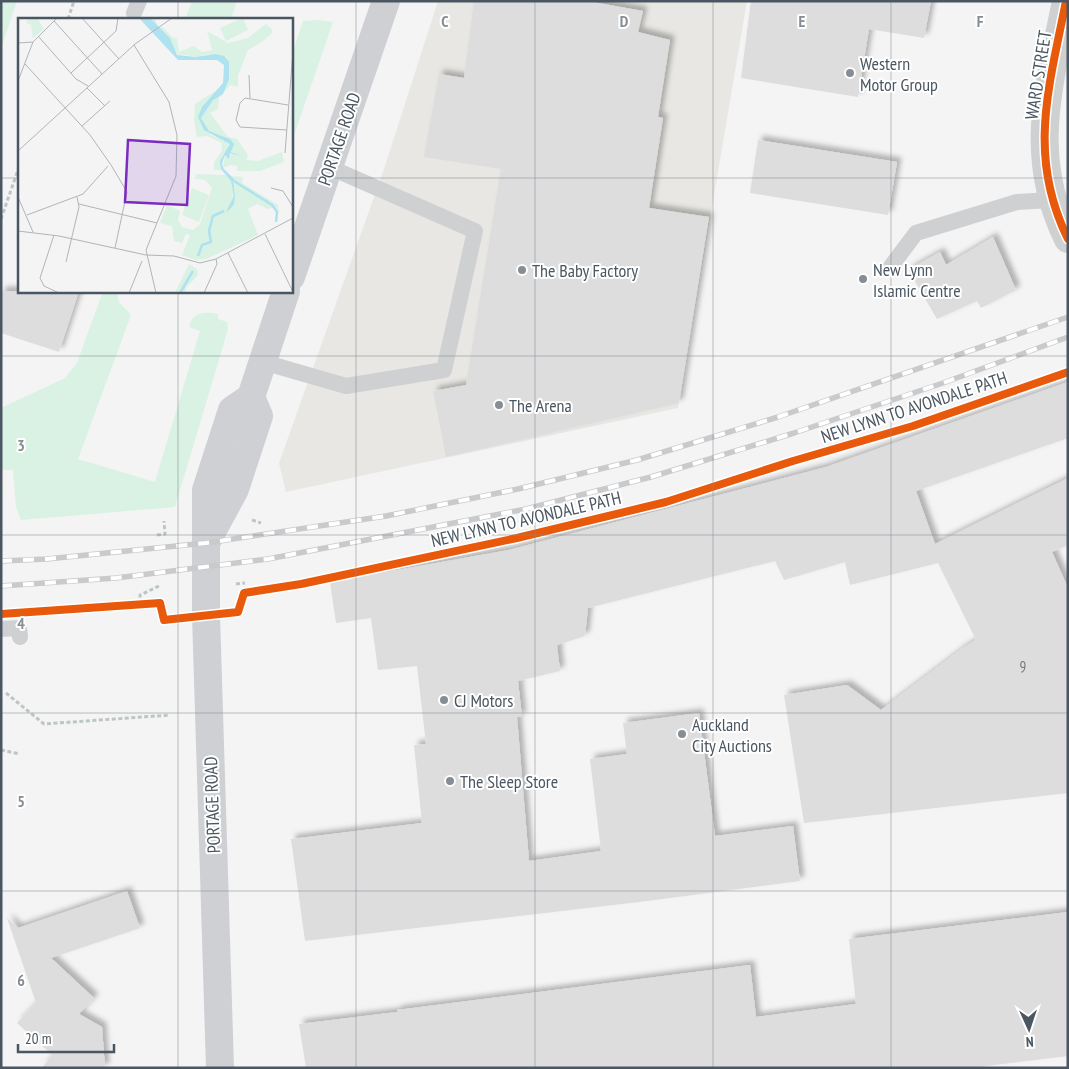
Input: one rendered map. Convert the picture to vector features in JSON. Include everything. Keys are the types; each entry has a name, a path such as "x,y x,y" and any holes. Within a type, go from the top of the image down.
{"main road":[{"name":"PORTAGE ROAD","path":"292,274 386,1"},
{"name":"PORTAGE ROAD","path":"220,1068 206,615 206,543 235,489 259,416 252,397 286,292"}],"street":[{"name":"WARD STREET","path":"1066,1 1044,117 1045,168 1052,200 1068,239"}],"lane":[{"path":"263,362 346,386 444,370 475,231 329,168"},
{"path":"889,270 916,233 1017,202 1052,200"},
{"path":"1,629 19,628 20,637"}],"path":[{"path":"68,18 74,1"},
{"path":"1,220 18,170"},
{"path":"157,535 165,534 164,521"},
{"path":"140,604 140,595 159,586"},
{"path":"131,605 150,604"},
{"path":"6,693 44,724 170,716"},
{"path":"1,750 20,754"}],"shaded area":[{"path":"438,1 747,1 678,408 286,492 279,463 384,169"}],"green space":[{"path":"1,1 17,1 1,49"},
{"path":"192,1 237,1 231,18 185,18"},
{"path":"303,21 333,22 292,141 292,54"},
{"path":"103,292 117,292 119,302 131,315 78,459 155,482 200,331 189,327 191,322 196,316 208,313 218,314 218,319 227,322 228,329 175,507 21,520 16,507 13,470 1,470 1,408 65,378 77,363"}],"building":[{"path":"474,1 587,1 643,11 638,32 670,40 658,117 663,118 649,208 709,217 679,403 446,457 433,391 466,385 501,169 424,157 439,74 464,78"},
{"path":"751,1 931,1 924,38 869,29 858,97 741,78"},
{"path":"758,140 897,162 888,215 750,193"},
{"path":"993,237 1016,290 981,308 977,301 937,319 908,270 940,252 946,265"},
{"path":"1,291 79,292 59,352 1,333"},
{"path":"1068,382 1068,438 916,491 935,544 1068,478 1068,545 1052,552 1068,588 1068,793 804,823 784,695 847,685 881,710 976,640 938,563 850,585 845,562 784,580 775,561 588,608 585,636 557,645 560,671 518,681 522,717 517,717 529,861 601,851 590,759 627,754 623,723 699,713 715,836 793,826 800,881 305,941 291,839 422,823 414,745 426,744 417,666 378,670 371,618 336,623 330,582 509,550 826,467"},
{"path":"127,891 140,928 51,958 94,998 79,1014 102,1027 105,1068 42,1068 52,1055 17,1023 36,1003 7,918 18,928"},
{"path":"1068,912 1068,1056 970,1068 306,1068 299,1024 750,965 756,1017 856,1004 849,939"}],"railway":[{"path":"1,561 47,559 206,543 386,516 518,489 637,460 778,417 1068,317"},
{"path":"1,586 116,578 268,559 526,509 651,477 794,433 943,383 1068,337"}],"cycle path":[{"path":"1066,1 1048,92 1045,150 1048,179 1055,208 1068,239"},
{"name":"NEW LYNN TO AVONDALE PATH","path":"1,614 160,603 164,620 238,612 244,593 301,584 517,538 666,502 793,461 913,426 1068,372"}],"place":[{"name":"Western Motor Group","path":"850,73"},
{"name":"The Baby Factory","path":"522,270"},
{"name":"New Lynn Islamic Centre","path":"863,279"},
{"name":"The Arena","path":"499,405"},
{"name":"CJ Motors","path":"444,700"},
{"name":"Auckland City Auctions","path":"682,734"},
{"name":"The Sleep Store","path":"450,781"}]}
